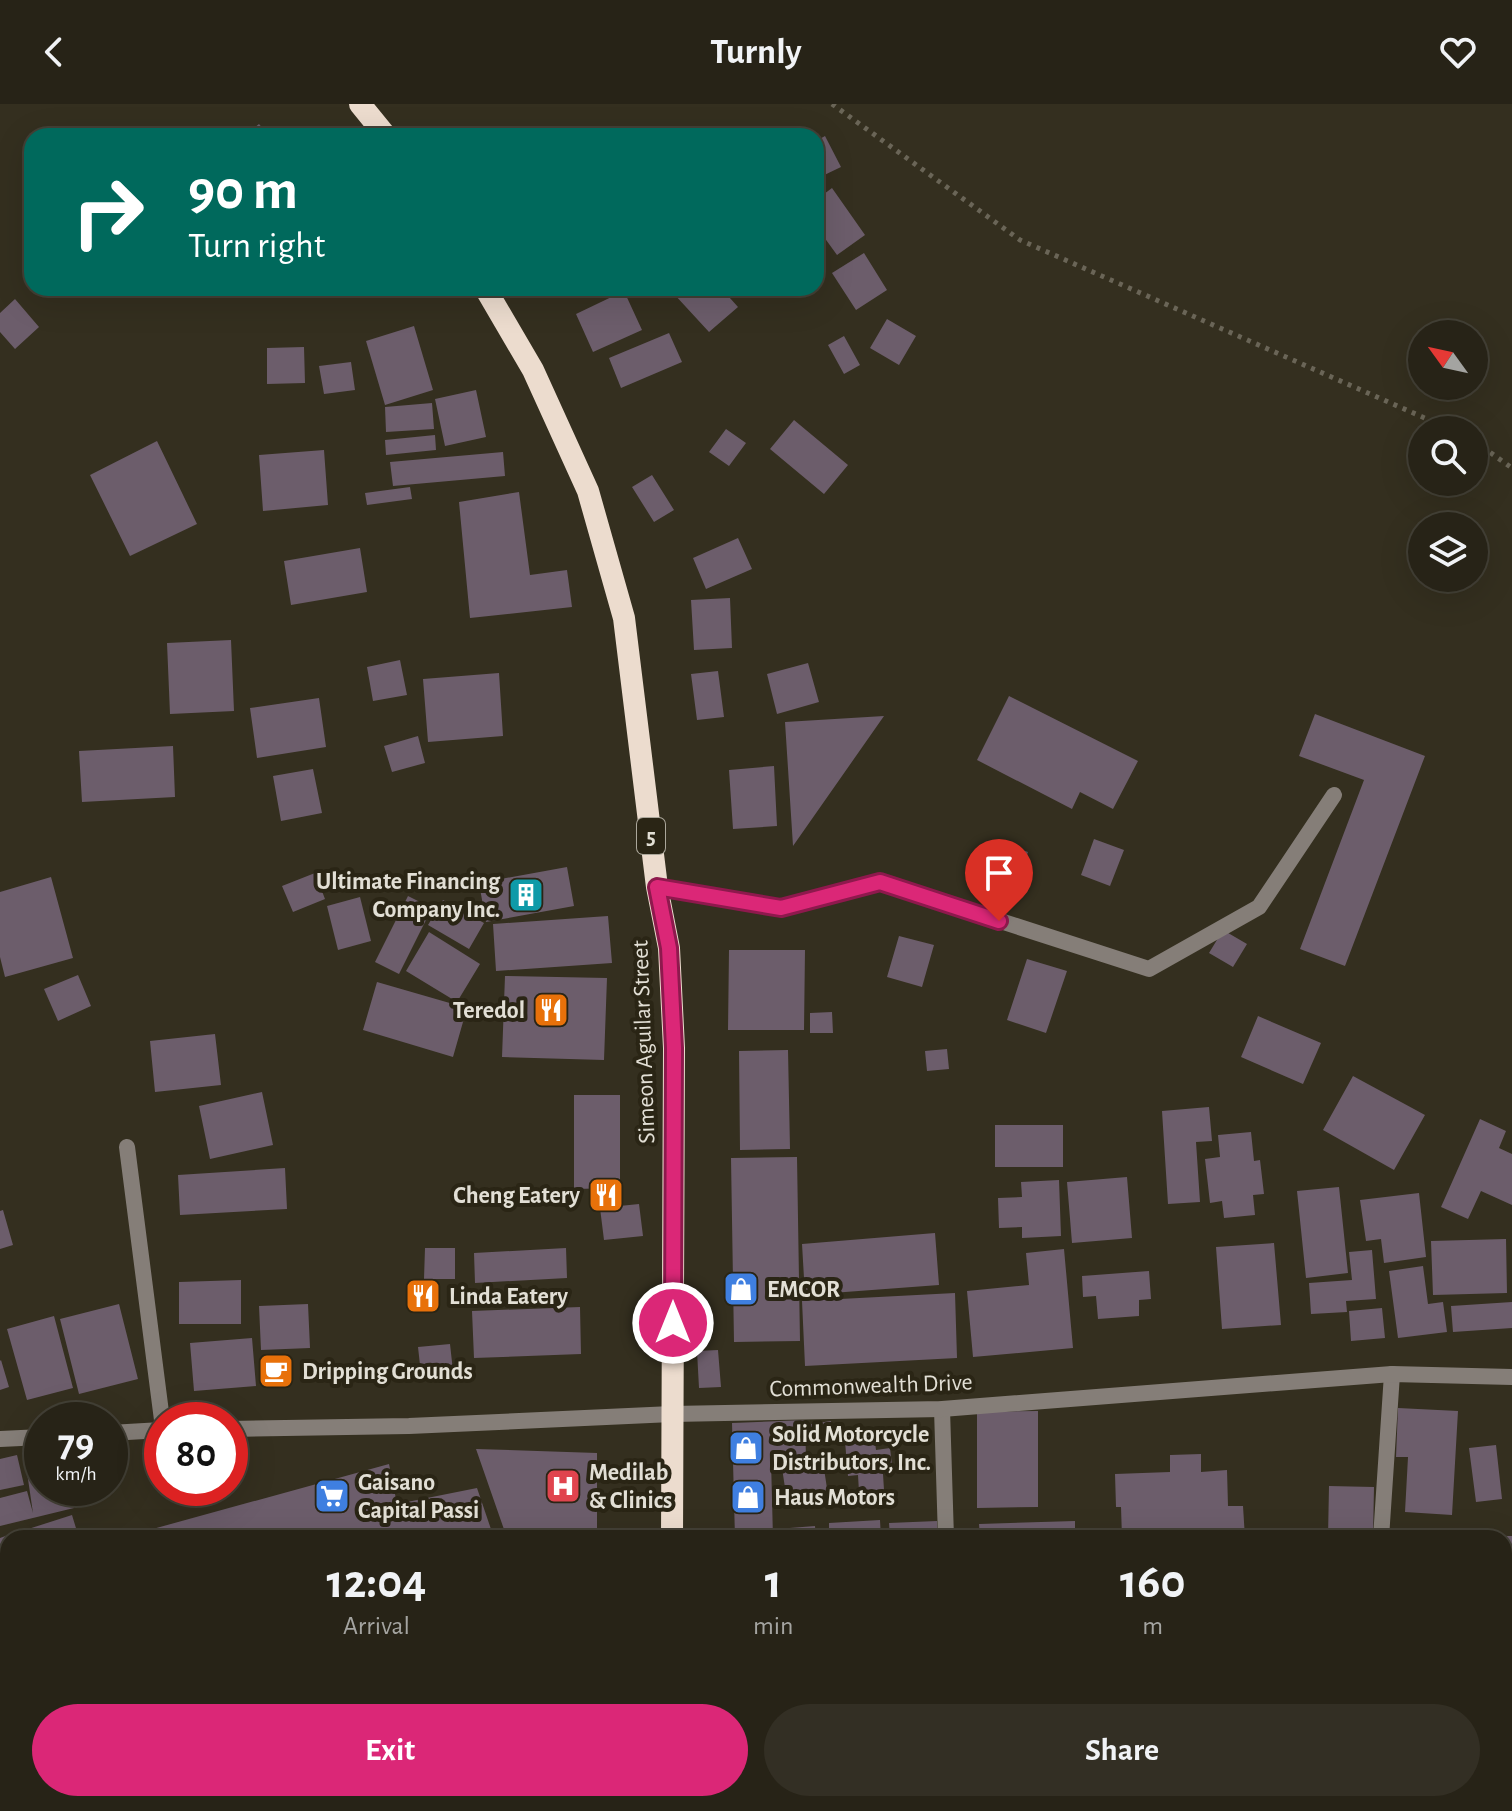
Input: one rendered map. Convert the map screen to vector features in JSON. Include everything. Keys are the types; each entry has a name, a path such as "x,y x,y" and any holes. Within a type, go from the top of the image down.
{"highway":[{"path":"360,104 380,128"},
{"name":"Simeon Aguilar Street","path":"490,296 533,370 588,491 624,618 657,887 669,948 674,1048 672,1530"}],"street":[{"path":"657,887 781,908 880,882 1149,969 1259,907 1334,795"},
{"path":"127,1147 160,1402"},
{"path":"1382,1530 1392,1374"},
{"name":"Commonwealth Drive","path":"248,1429 409,1426 672,1414 942,1409 1392,1374 1512,1377"},
{"path":"942,1409 946,1530"},
{"path":"0,1439 24,1438"}],"path":[{"path":"832,104 1020,240 1420,416"},
{"path":"1488,451 1512,468"}],"building":[{"path":"824,137 841,167 824,175"},
{"path":"832,188 865,235 837,255 824,237 824,194"},
{"path":"864,253 887,290 856,310 832,273"},
{"path":"614,296 626,296 642,330 593,352 576,314"},
{"path":"676,296 728,296 738,307 709,332"},
{"path":"15,299 39,327 15,349 0,332 0,313"},
{"path":"887,319 916,336 899,365 870,348"},
{"path":"414,326 433,390 385,405 366,341"},
{"path":"669,333 682,362 621,388 609,358"},
{"path":"844,336 860,365 844,374 828,345"},
{"path":"304,347 305,383 267,384 267,348"},
{"path":"351,362 355,390 324,394 319,366"},
{"path":"476,390 486,437 445,446 435,399"},
{"path":"432,403 434,429 386,432 385,407"},
{"path":"794,420 848,465 824,494 770,449"},
{"path":"726,429 746,443 729,466 709,452"},
{"path":"435,435 436,450 386,455 385,440"},
{"path":"157,441 197,524 130,556 90,475"},
{"path":"324,450 328,505 263,511 259,455"},
{"path":"503,452 505,476 393,486 390,462"},
{"path":"652,475 674,510 654,522 632,487"},
{"path":"410,487 412,499 367,505 365,493"},
{"path":"519,492 530,575 567,570 572,607 470,618 459,502"},
{"path":"738,538 752,569 706,589 693,558"},
{"path":"360,548 367,592 291,605 284,561"},
{"path":"730,598 732,648 694,650 691,600"},
{"path":"231,640 234,711 170,714 167,643"},
{"path":"400,660 407,695 373,701 367,667"},
{"path":"808,663 819,702 777,714 767,674"},
{"path":"718,671 724,717 697,720 691,674"},
{"path":"499,673 503,736 428,742 423,679"},
{"path":"1009,696 1138,761 1113,809 1080,792 1072,809 977,760"},
{"path":"319,698 326,747 257,758 250,708"},
{"path":"1315,714 1425,756 1345,966 1300,949 1364,780 1299,756"},
{"path":"884,716 793,846 785,722"},
{"path":"418,736 425,763 392,772 384,746"},
{"path":"173,746 175,797 82,802 79,751"},
{"path":"774,766 777,826 733,829 729,770"},
{"path":"313,769 322,813 281,821 273,776"},
{"path":"1094,839 1124,850 1110,886 1081,875"},
{"path":"1003,843 1028,852 1021,873 995,864"},
{"name":"Ultimate Financing Company Inc.","path":"567,867 574,906 486,922 479,883"},
{"path":"315,873 325,899 293,912 282,886"},
{"path":"51,877 73,958 5,977 0,957 0,892"},
{"path":"408,896 432,908 399,974 375,962"},
{"path":"360,897 371,941 338,950 327,906"},
{"path":"443,900 484,923 469,949 428,925"},
{"path":"608,916 612,963 496,971 493,924"},
{"path":"1223,930 1247,944 1233,967 1209,953"},
{"path":"429,932 480,964 457,1002 406,971"},
{"path":"899,936 934,945 922,987 887,977"},
{"path":"729,950 805,950 804,1030 728,1030"},
{"path":"1027,959 1067,971 1046,1033 1007,1020"},
{"path":"78,975 91,1006 58,1021 44,989"},
{"path":"505,976 607,978 604,1060 502,1057"},
{"path":"377,982 467,1008 453,1057 363,1030"},
{"path":"832,1012 833,1033 810,1033 810,1013"},
{"path":"1258,1016 1321,1043 1303,1084 1241,1057"},
{"path":"215,1034 221,1085 155,1092 150,1041"},
{"path":"947,1049 949,1069 927,1071 925,1051"},
{"path":"788,1050 790,1149 740,1150 739,1051"},
{"path":"1353,1076 1425,1115 1394,1170 1323,1130"},
{"path":"262,1092 273,1145 210,1159 199,1106"},
{"path":"574,1095 620,1095 620,1188 574,1189"},
{"path":"1209,1107 1212,1141 1196,1142 1200,1202 1168,1204 1162,1111"},
{"path":"1480,1119 1506,1131 1499,1148 1512,1154 1512,1205 1481,1191 1468,1219 1441,1207"},
{"path":"995,1125 1063,1125 1063,1167 995,1167"},
{"path":"1251,1132 1254,1161 1260,1160 1264,1194 1253,1195 1255,1215 1224,1218 1222,1201 1210,1203 1205,1159 1220,1157 1218,1135"},
{"path":"797,1157 800,1341 734,1342 731,1158"},
{"path":"285,1168 287,1209 180,1215 178,1175"},
{"path":"1127,1177 1132,1238 1072,1243 1067,1182"},
{"path":"1059,1180 1061,1236 1022,1238 1022,1227 999,1228 998,1198 1022,1197 1021,1182"},
{"path":"1339,1187 1348,1273 1306,1278 1297,1191"},
{"path":"1419,1193 1426,1257 1384,1263 1381,1239 1366,1241 1360,1200"},
{"path":"639,1204 643,1236 604,1240 600,1208"},
{"path":"3,1210 13,1245 0,1249 0,1211"},
{"path":"935,1233 939,1285 805,1295 802,1244"},
{"path":"1506,1239 1507,1293 1433,1295 1431,1241"},
{"path":"1274,1243 1281,1325 1222,1329 1216,1247"},
{"path":"425,1248 455,1248 455,1279 424,1279"},
{"path":"566,1248 567,1278 475,1283 474,1253"},
{"path":"1064,1249 1073,1348 973,1357 967,1291 1029,1285 1026,1253"},
{"path":"1372,1250 1376,1299 1346,1301 1347,1312 1311,1314 1309,1283 1352,1280 1349,1252"},
{"path":"1423,1266 1428,1304 1443,1302 1447,1332 1398,1338 1389,1271"},
{"path":"1149,1271 1151,1299 1139,1300 1139,1316 1098,1319 1096,1296 1083,1297 1082,1276"},
{"path":"241,1280 241,1324 179,1324 179,1282"},
{"path":"955,1293 957,1358 805,1366 802,1301"},
{"path":"1512,1302 1512,1328 1453,1332 1451,1306"},
{"path":"119,1304 138,1379 79,1394 60,1319"},
{"path":"308,1304 310,1348 261,1350 259,1306"},
{"path":"580,1307 581,1354 474,1358 472,1311"},
{"path":"1382,1308 1385,1338 1351,1341 1349,1311"},
{"path":"54,1316 73,1388 27,1400 7,1329"},
{"path":"252,1338 256,1386 194,1391 190,1343"},
{"path":"450,1344 453,1371 421,1374 418,1347"},
{"path":"718,1350 721,1387 699,1388 697,1351"},
{"path":"289,1358 290,1383 262,1386 260,1360"},
{"path":"0,1361 9,1387 0,1390"},
{"path":"1398,1408 1458,1411 1452,1515 1405,1512 1408,1457 1396,1457"},
{"path":"1038,1411 1038,1507 977,1508 977,1412"},
{"path":"805,1420 806,1458 771,1460 773,1530 735,1530 732,1423"},
{"path":"831,1421 833,1442 813,1445 811,1424"},
{"path":"873,1427 876,1450 890,1448 893,1473 883,1474 884,1490 859,1492 858,1475 848,1476 844,1430"},
{"path":"1496,1445 1502,1499 1476,1502 1469,1448"},
{"path":"476,1449 597,1453 597,1530 504,1530"},
{"path":"1201,1454 1201,1472 1227,1470 1228,1506 1243,1506 1244,1530 1122,1530 1121,1507 1116,1507 1115,1474 1170,1472 1170,1455"},
{"path":"17,1455 24,1485 0,1490 0,1459"},
{"path":"823,1462 828,1495 787,1501 782,1468"},
{"name":"Gaisano Capital Passi","path":"389,1464 397,1504 477,1488 491,1530 149,1530 236,1506 248,1506 248,1503"},
{"path":"1329,1486 1374,1487 1373,1530 1328,1530"},
{"path":"24,1492 24,1506 31,1506 33,1513 32,1506 74,1508 0,1526 0,1498"},
{"path":"72,1515 77,1530 25,1530"},
{"path":"880,1520 881,1530 829,1530 829,1523"},
{"path":"937,1521 938,1530 889,1530 889,1523"},
{"path":"1075,1521 1075,1530 979,1530 979,1524"},
{"path":"815,1526 815,1530 777,1530"}],"place":[{"name":"Ultimate Financing Company Inc.","path":"526,895"},
{"name":"Teredol","path":"551,1010"},
{"name":"Cheng Eatery","path":"606,1195"},
{"name":"EMCOR","path":"741,1289"},
{"name":"Linda Eatery","path":"423,1296"},
{"name":"Dripping Grounds","path":"276,1371"},
{"name":"Solid Motorcycle Distributors, Inc.","path":"746,1448"},
{"name":"Medilab & Clinics","path":"563,1486"},
{"name":"Gaisano Capital Passi","path":"332,1496"},
{"name":"Haus Motors","path":"748,1497"}],"route":[{"path":"673,1323 674,1048 669,948 657,887 781,908 880,882 999,921"}]}
